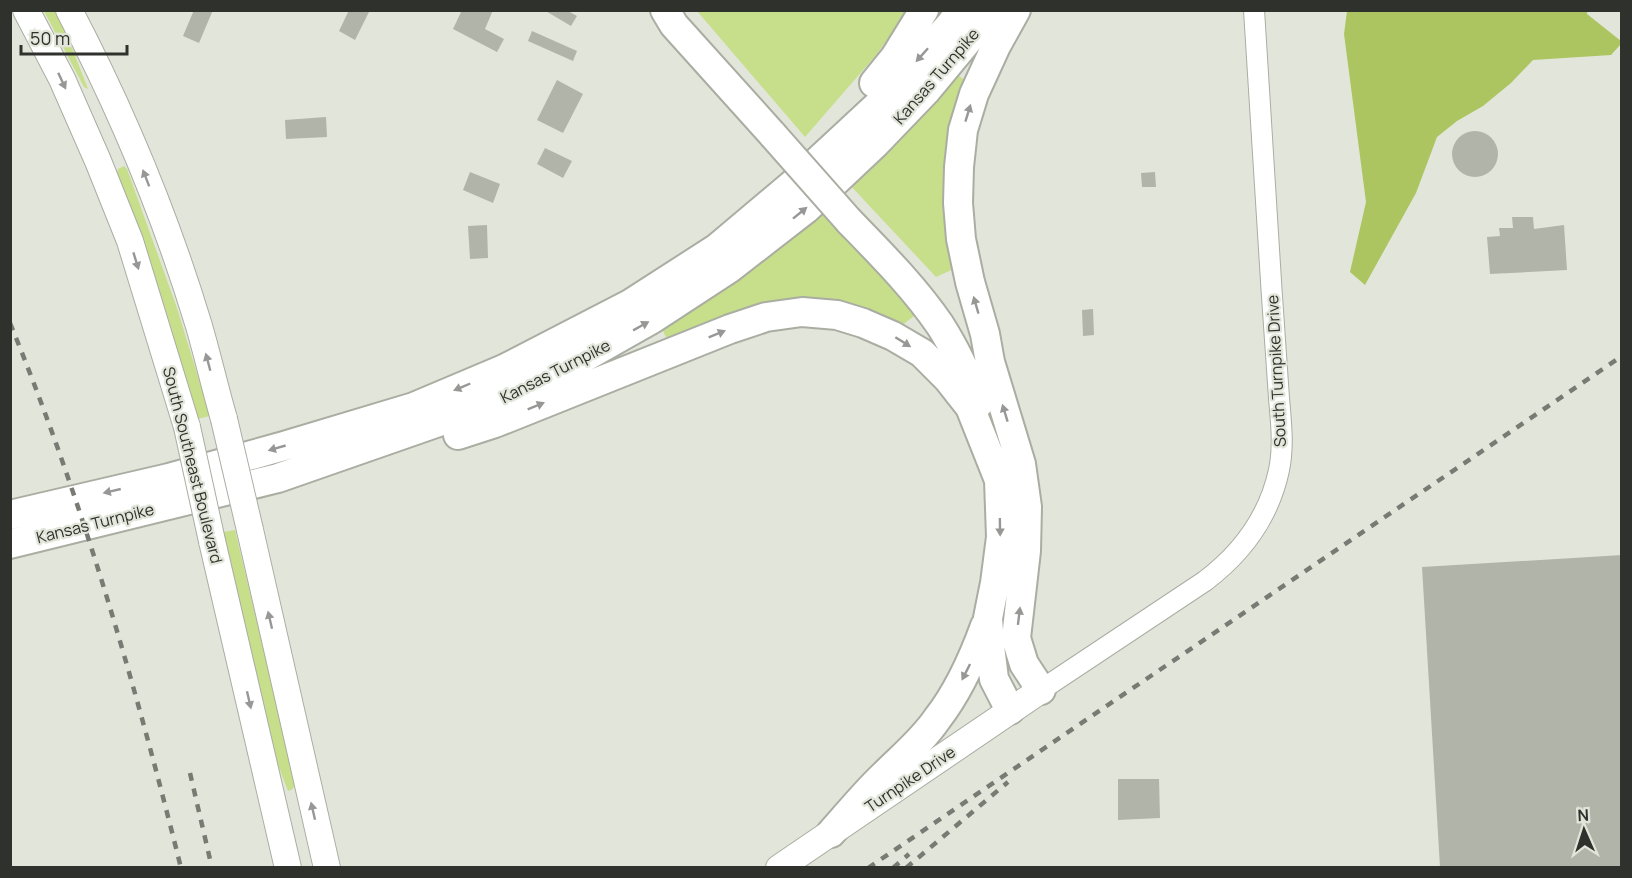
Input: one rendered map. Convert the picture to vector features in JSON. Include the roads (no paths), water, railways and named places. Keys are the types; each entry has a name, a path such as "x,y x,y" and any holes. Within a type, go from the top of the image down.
{"highway":[{"path":"664,10 674,25 777,131 854,216 929,290 990,362"},
{"path":"683,10 777,131"},
{"path":"504,369 651,275 736,214 792,167 858,103 896,57 924,10"},
{"name":"Kansas Turnpike","path":"10,515 169,477 284,446 414,406 504,369 630,304 717,248 793,184 877,106 951,24 960,10"},
{"name":"Kansas Turnpike","path":"10,544 278,478 476,410 562,369 652,320 730,268 806,209 876,143 926,91 993,10"},
{"path":"1016,10 974,94 963,130 958,203 961,239 970,282 985,334 990,362 1021,464 1027,507 1026,551 1016,638 1024,664 1041,690"},
{"path":"831,833 883,776 915,747 955,693 972,661 988,618 1001,537 999,480 980,404 964,366 940,325 854,216"},
{"path":"278,478 348,466 415,449 495,423 730,329 766,317 802,312 837,315 863,323 893,336 922,353 948,379 970,407 999,480"},
{"path":"988,618 994,679 1010,710"}],"main road":[{"name":"South Southeast Boulevard","path":"26,10 62,79 130,241 187,428 288,867"},
{"path":"69,10 134,144 198,326 224,419 327,867"},
{"name":"Turnpike Drive","path":"779,867 1041,690"}],"street":[{"name":"South Turnpike Drive","path":"1041,690 1223,568 1254,531 1266,510 1279,471 1283,442 1254,10"}],"railway":[{"path":"10,323 61,456 84,524 126,661 181,868"},
{"path":"868,868 1622,356"},
{"path":"190,773 212,868"},
{"path":"906,868 1008,782"},
{"path":"893,868 909,854"}]}
